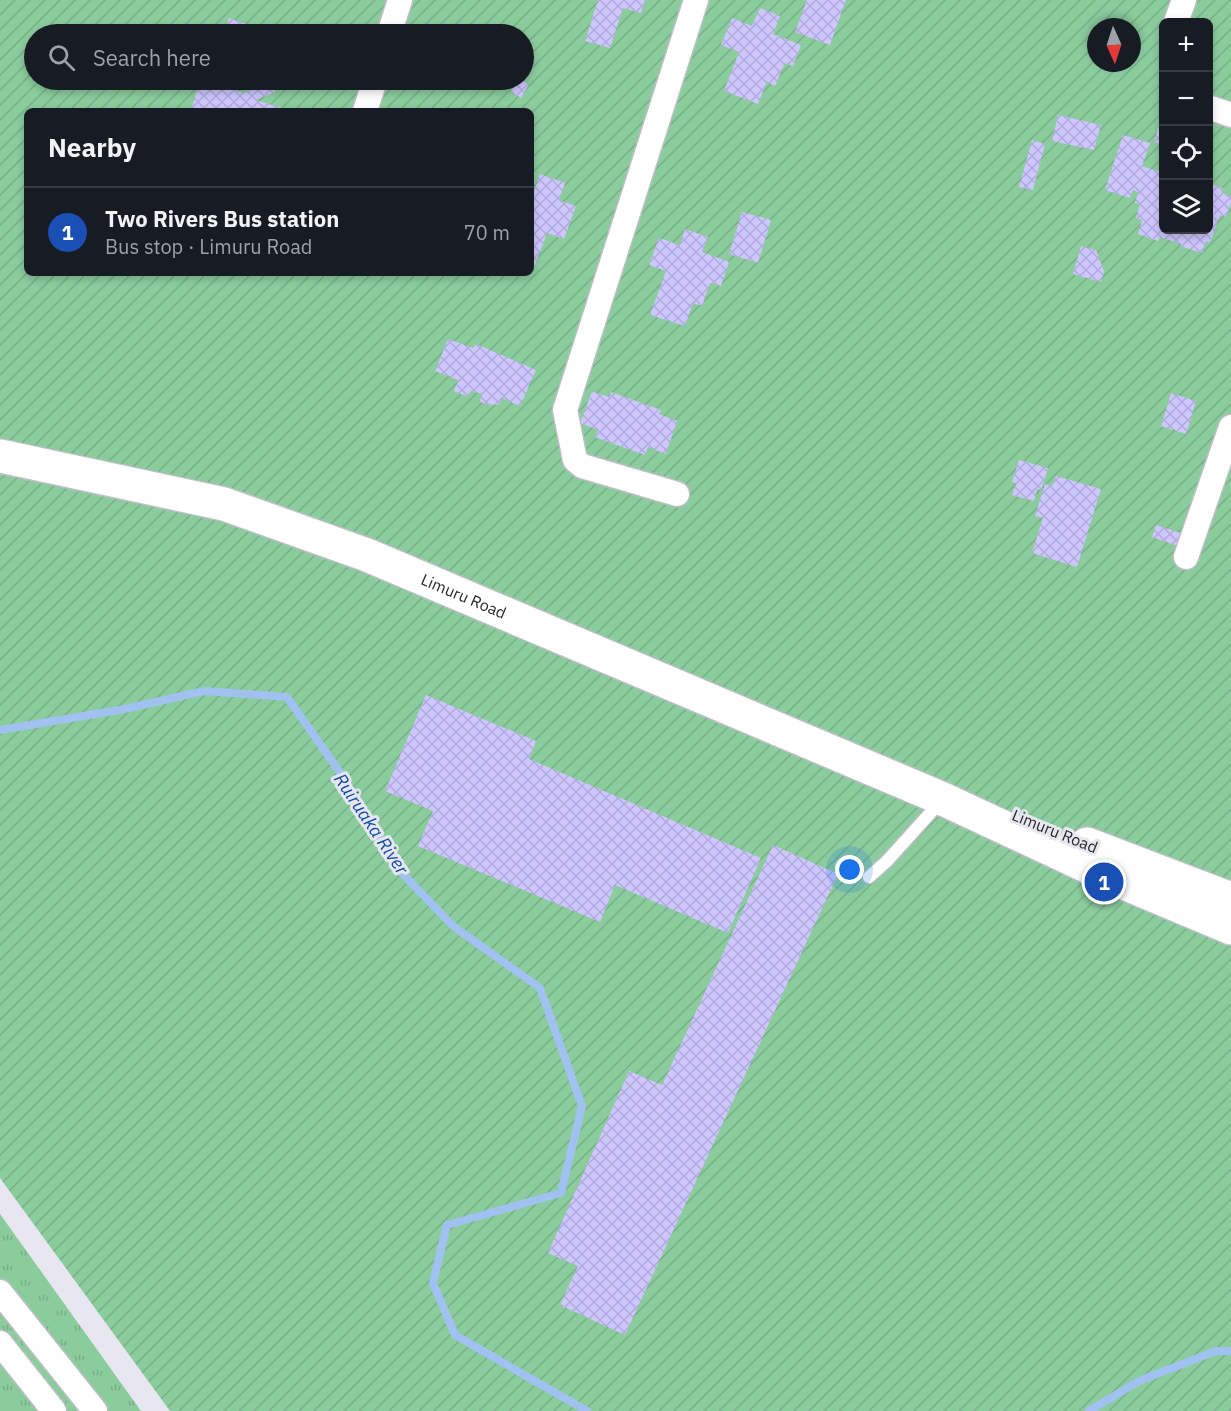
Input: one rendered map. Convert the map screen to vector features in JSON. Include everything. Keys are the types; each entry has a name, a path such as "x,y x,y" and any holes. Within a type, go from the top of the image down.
{"main road":[{"name":"Limuru Road","path":"0,456 224,504 367,555 943,799 1112,878 1231,928"},
{"name":"Limuru Road","path":"910,786 942,787 1231,899"},
{"name":"Limuru Road","path":"1112,878 1231,945"}],"street":[{"path":"392,24 400,0"},
{"path":"677,494 582,466 575,460 565,410 696,0"},
{"path":"1177,18 1184,0"},
{"path":"366,108 372,90"},
{"path":"1213,109 1231,116"},
{"path":"1186,557 1231,427"},
{"path":"0,1292 95,1411"},
{"path":"0,1343 54,1411"}],"lane":[{"path":"869,877 887,861 943,799"}],"green space":[{"path":"0,0 1231,0 1231,1411 170,1411 0,1178"},
{"path":"0,1214 141,1411 0,1411"}],"building":[{"path":"598,0 645,0 641,13 623,8 610,48 585,41"},
{"path":"807,0 846,0 830,45 795,32"},
{"path":"760,8 780,16 773,34 801,45 793,66 785,63 775,86 767,82 758,104 724,91 739,52 721,45 732,18 752,26"},
{"path":"229,18 246,24 227,24"},
{"path":"197,90 234,90 244,93 254,90 274,90 275,92 255,100 283,108 192,108"},
{"path":"512,90 526,90 521,98 511,92"},
{"path":"1058,115 1101,125 1094,150 1052,141"},
{"path":"1159,126 1159,144 1154,142"},
{"path":"1123,135 1150,143 1142,166 1159,171 1159,234 1213,234 1213,185 1223,188 1221,193 1231,196 1231,203 1226,217 1220,215 1210,243 1206,241 1202,253 1160,237 1158,241 1138,234 1142,220 1136,218 1140,204 1135,203 1138,192 1133,190 1130,198 1105,190"},
{"path":"1032,140 1045,144 1033,190 1019,187"},
{"path":"540,174 565,183 559,200 576,206 564,239 547,233 534,267 534,191"},
{"path":"742,212 771,220 758,263 729,254"},
{"path":"685,229 708,237 702,252 729,262 721,286 710,283 702,306 693,303 685,326 650,315 666,271 649,265 659,238 680,245"},
{"path":"1081,246 1096,250 1104,271 1101,282 1073,274"},
{"path":"448,339 473,348 476,344 536,370 520,406 502,398 499,405 484,404 480,401 482,394 471,391 466,396 454,391 458,380 435,371"},
{"path":"592,391 609,397 611,392 661,410 659,414 677,421 666,454 648,447 645,455 595,437 598,430 580,423"},
{"path":"1171,393 1196,401 1186,434 1161,426"},
{"path":"1019,460 1048,468 1041,490 1037,489 1034,501 1012,495 1016,483 1012,482"},
{"path":"1056,476 1101,489 1077,567 1032,553 1043,518 1035,516 1045,484 1052,486"},
{"path":"1156,525 1183,534 1178,546 1152,537"},
{"path":"426,695 536,741 529,759 761,858 728,933 615,885 600,922 418,846 433,811 385,791"},
{"path":"773,845 838,874 625,1335 560,1305 578,1266 548,1253 629,1071 662,1085"}],"waterway":[{"name":"Ruiruaka River","path":"0,730 125,709 204,691 287,697 339,771 401,872 453,926 540,988 582,1106 561,1193 447,1225 433,1283 455,1335 587,1411"},
{"name":"Ruiruaka River","path":"1089,1411 1139,1381 1216,1351 1231,1351"}],"place":[{"name":"Two Rivers Bus station","path":"1104,882"}]}
